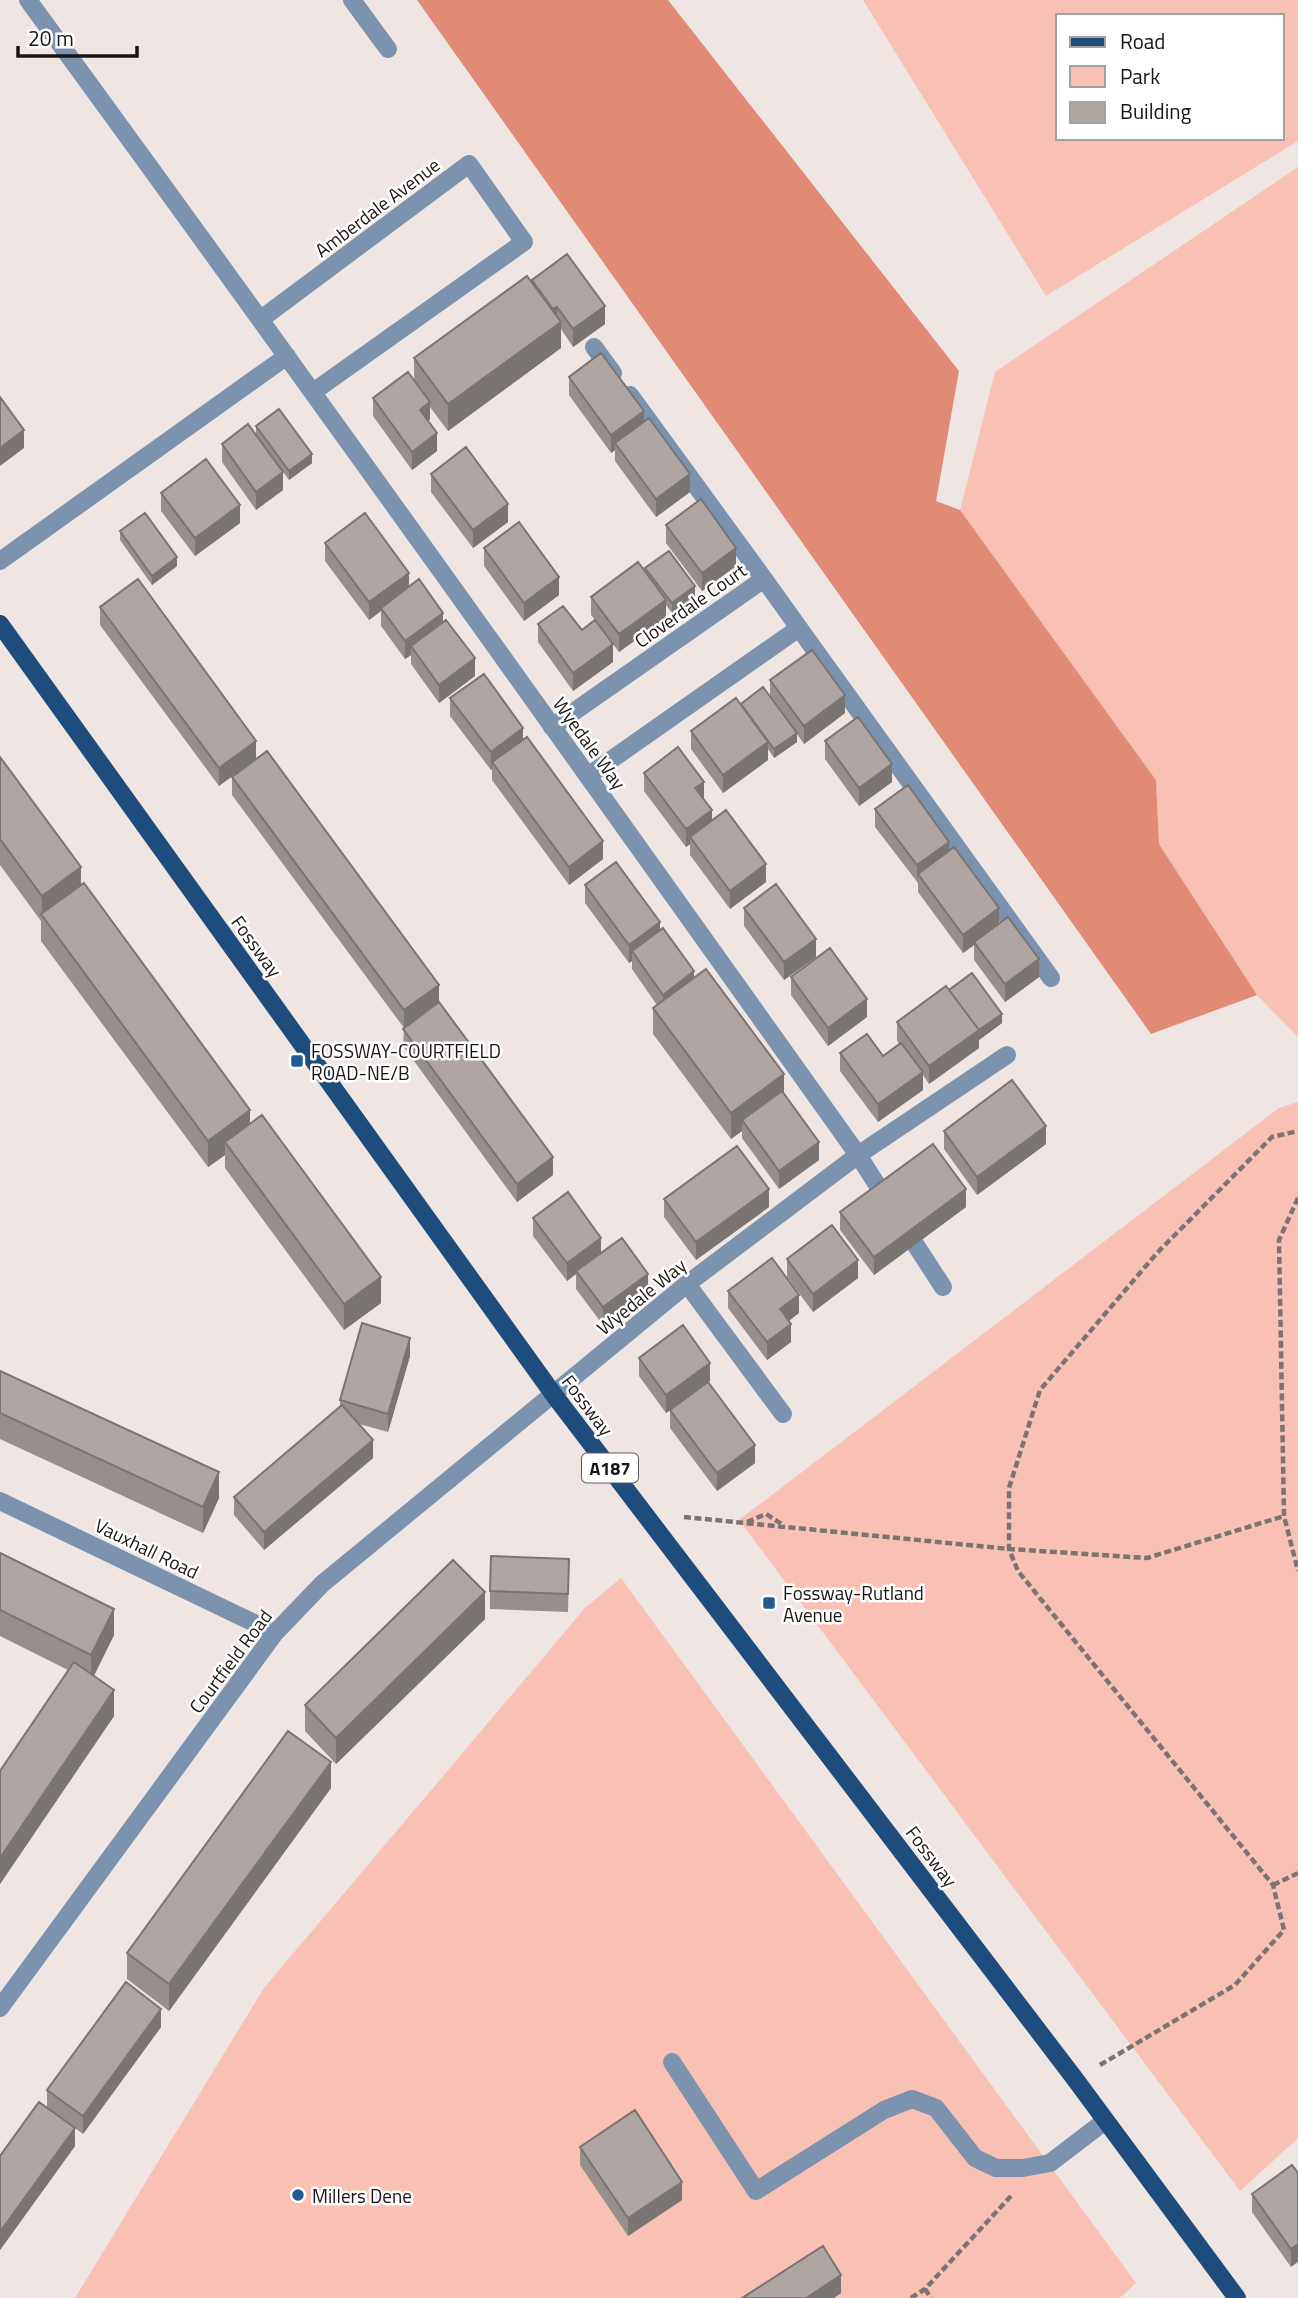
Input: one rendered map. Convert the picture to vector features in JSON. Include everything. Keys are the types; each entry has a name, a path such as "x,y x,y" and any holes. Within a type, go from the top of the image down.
{"main road":[{"name":"Fossway","path":"0,624 554,1395 1075,2079 1237,2298"}],"street":[{"name":"Wyedale Way","path":"28,0 261,319 858,1155"},
{"path":"352,0 388,49"},
{"name":"Amberdale Avenue","path":"261,319 468,164 524,242 313,392"},
{"path":"594,346 764,579"},
{"path":"0,561 287,356"},
{"name":"Cloverdale Court","path":"552,727 764,579 1051,978"},
{"path":"588,776 799,628"},
{"name":"Wyedale Way","path":"554,1395 687,1284 858,1155 1007,1055"},
{"path":"858,1155 885,1197"},
{"path":"915,1244 943,1287"},
{"path":"687,1284 783,1414"},
{"name":"Courtfield Road","path":"0,2008 275,1633 322,1584 554,1395"},
{"name":"Vauxhall Road","path":"0,1502 275,1633"},
{"path":"673,2063 756,2191 884,2110 912,2099 936,2108 975,2158 996,2168 1023,2168 1050,2163 1105,2121"}],"path":[{"path":"1075,2079 1235,1985 1284,1930 1273,1885 1018,1571 1009,1549 1009,1488 1040,1390 1157,1253 1195,1214 1272,1137 1298,1131"},
{"path":"1298,1198 1279,1240 1284,1516 1298,1571"},
{"path":"646,1514 1009,1549 1147,1558 1284,1516"},
{"path":"746,1522 766,1514 785,1526"},
{"path":"1273,1885 1298,1873"},
{"path":"911,2298 925,2289 1040,2165"},
{"path":"925,2289 931,2298"}],"green space":[{"path":"863,0 1298,0 1298,141 1046,296"},
{"path":"1298,167 1298,1037 1257,995 1159,844 1156,780 960,510 995,372"},
{"path":"1298,1102 1298,2138 1240,2191 739,1520 1279,1108"},
{"path":"621,1578 1136,2283 1120,2298 75,2298 264,1988 585,1608"}],"shaded area":[{"path":"417,0 668,0 959,371 936,501 960,510 1156,780 1159,844 1257,995 1151,1034"}],"building":[{"path":"567,254 605,306 573,329 557,307 553,309 532,280"},
{"path":"527,276 561,322 448,404 414,358"},
{"path":"601,353 644,411 611,435 569,377"},
{"path":"408,372 430,402 420,410 437,433 412,452 373,398"},
{"path":"0,397 24,430 0,448"},
{"path":"279,409 312,454 289,471 256,426"},
{"path":"649,418 690,474 656,499 615,443"},
{"path":"248,424 283,472 256,492 222,444"},
{"path":"466,447 508,504 473,530 431,474"},
{"path":"206,459 240,505 195,538 161,493"},
{"path":"701,499 736,548 702,573 666,525"},
{"path":"145,513 177,557 152,576 120,531"},
{"path":"365,513 409,573 369,602 325,543"},
{"path":"519,522 559,577 524,603 484,548"},
{"path":"669,551 695,586 672,603 645,568"},
{"path":"638,562 666,600 619,634 591,597"},
{"path":"138,579 256,741 219,768 100,607"},
{"path":"419,579 443,613 405,641 381,608"},
{"path":"563,606 582,630 595,620 613,644 573,673 538,624"},
{"path":"446,620 475,658 439,685 411,646"},
{"path":"812,650 845,695 804,726 770,680"},
{"path":"484,674 523,728 491,752 450,698"},
{"path":"763,687 797,733 774,749 741,704"},
{"path":"736,698 768,742 723,775 691,731"},
{"path":"858,717 892,764 859,788 825,741"},
{"path":"527,737 603,841 569,867 492,762"},
{"path":"678,747 704,782 695,788 712,810 686,829 644,773"},
{"path":"267,751 439,985 404,1010 232,777"},
{"path":"0,757 81,867 42,896 0,839"},
{"path":"908,785 949,842 917,865 875,809"},
{"path":"726,810 766,864 730,891 690,837"},
{"path":"954,847 999,908 963,935 918,874"},
{"path":"616,862 660,922 629,945 585,885"},
{"path":"84,883 250,1110 208,1141 41,914"},
{"path":"776,884 816,939 784,962 744,908"},
{"path":"1008,917 1039,959 1005,984 974,942"},
{"path":"663,928 694,971 663,995 632,951"},
{"path":"830,948 867,999 828,1028 791,977"},
{"path":"706,969 784,1074 731,1113 653,1008"},
{"path":"972,973 1002,1014 979,1030 949,990"},
{"path":"946,986 979,1030 929,1066 897,1022"},
{"path":"439,1002 553,1157 517,1184 403,1029"},
{"path":"867,1034 883,1056 901,1043 923,1072 878,1104 840,1053"},
{"path":"1012,1080 1046,1126 977,1177 944,1131"},
{"path":"782,1091 819,1142 779,1171 742,1120"},
{"path":"262,1115 381,1277 344,1304 225,1142"},
{"path":"933,1144 966,1189 874,1257 840,1212"},
{"path":"737,1146 769,1189 696,1242 664,1199"},
{"path":"568,1192 601,1238 567,1263 533,1218"},
{"path":"832,1225 858,1260 813,1294 787,1259"},
{"path":"622,1238 648,1274 603,1307 576,1271"},
{"path":"772,1258 799,1295 780,1309 791,1324 767,1342 728,1291"},
{"path":"362,1323 410,1338 388,1414 340,1400"},
{"path":"683,1325 710,1363 666,1395 639,1358"},
{"path":"0,1371 219,1472 203,1507 0,1413"},
{"path":"708,1382 755,1445 717,1473 670,1410"},
{"path":"342,1405 373,1440 264,1532 234,1497"},
{"path":"0,1553 114,1609 91,1655 0,1610"},
{"path":"491,1556 569,1559 568,1594 490,1591"},
{"path":"453,1560 485,1592 336,1738 305,1705"},
{"path":"74,1662 114,1690 0,1858 0,1771"},
{"path":"288,1731 331,1762 169,1984 127,1953"},
{"path":"126,1982 161,2009 83,2116 47,2090"},
{"path":"39,2102 75,2128 0,2232 0,2156"},
{"path":"635,2110 682,2182 628,2218 580,2147"},
{"path":"1292,2165 1298,2173 1298,2244 1291,2249 1252,2194"},
{"path":"823,2246 841,2275 806,2298 742,2298"}],"place":[{"name":"FOSSWAY-COURTFIELD ROAD-NE/B","path":"297,1061"},
{"name":"Fossway-Rutland Avenue","path":"769,1603"},
{"name":"Millers Dene","path":"298,2195"}]}
